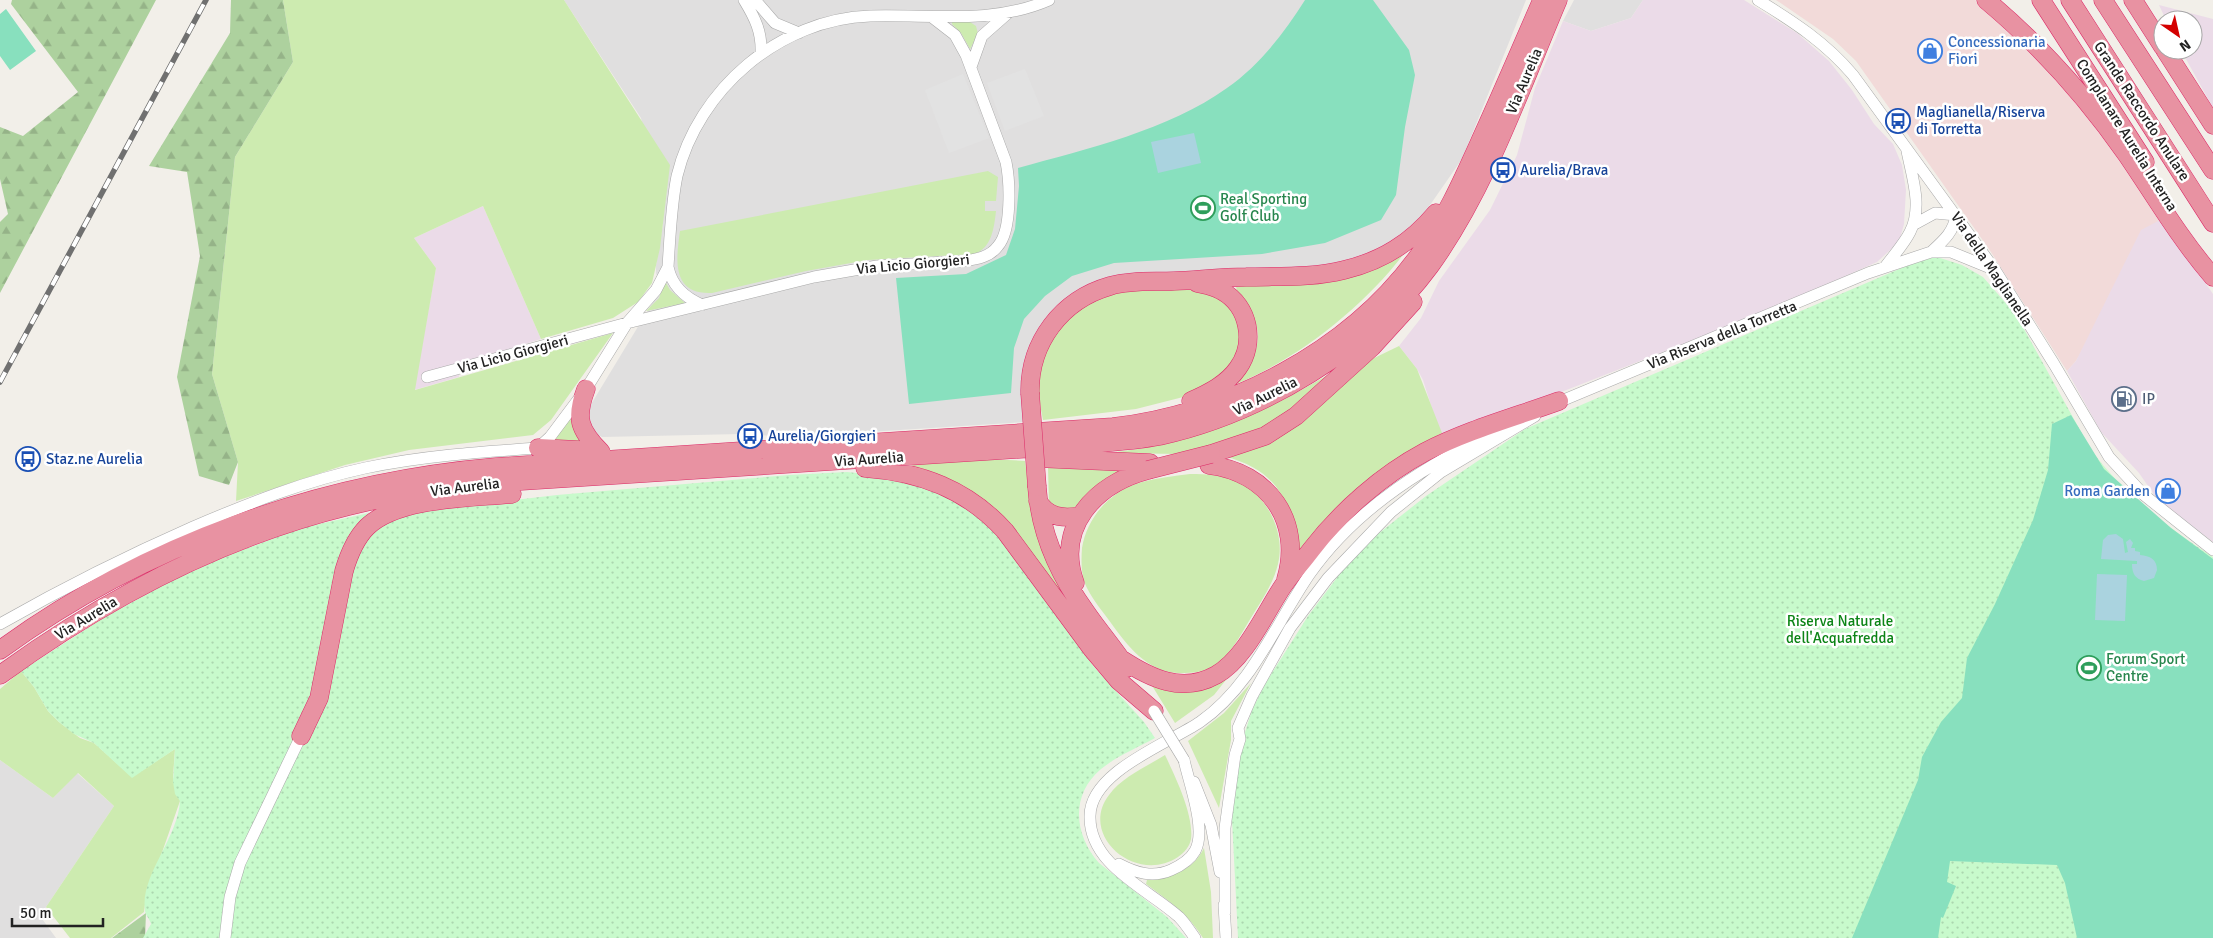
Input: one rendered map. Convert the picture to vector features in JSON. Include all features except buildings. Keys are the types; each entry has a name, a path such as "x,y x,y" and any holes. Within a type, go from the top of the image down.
{"highway":[{"name":"Via Aurelia","path":"0,650 58,612 146,562 248,519 329,496 407,478 480,469 813,448 1136,424 1182,414 1252,387 1302,360 1345,330 1391,288 1418,256 1448,208 1469,166 1542,0"},
{"path":"1986,0 2026,36 2065,76 2108,130 2177,231 2213,277"},
{"name":"Complanare Aurelia Interna","path":"2041,0 2213,270"},
{"name":"Grande Raccordo Anulare","path":"2070,0 2213,223"},
{"name":"Grande Raccordo Anulare","path":"2104,0 2213,170"},
{"path":"2133,0 2153,31"},
{"path":"2144,0 2153,14"},
{"name":"Via Aurelia","path":"0,675 84,619 147,583 239,541 304,518 382,499 450,488 521,481 1066,446 1152,437 1208,422 1278,391 1336,356 1360,337 1400,300 1430,265 1470,200 1497,144 1557,5"},
{"path":"2172,60 2213,125"},
{"path":"2179,60 2193,93"},
{"path":"1154,711 1121,659 1086,612 1051,550 1038,494 1030,393 1033,363 1041,341 1057,318 1070,305 1084,296 1110,286 1202,277 1324,274 1360,266 1390,254 1418,234 1437,212 1469,166"},
{"path":"966,452 1149,467 1210,460 1255,440 1285,424 1316,400 1372,347 1412,304 1442,265 1456,239 1470,200"},
{"path":"1136,424 1197,399 1221,386 1238,369 1246,350 1247,323 1235,300 1217,288 1176,281"},
{"path":"586,389 580,412 581,424 586,436 601,452"},
{"path":"1121,659 1141,672 1177,684 1195,684 1224,670 1236,658 1284,584 1327,530 1372,488 1412,460 1459,438 1559,401"},
{"path":"538,448 601,452 743,444 813,448"},
{"path":"1210,460 1250,477 1261,486 1277,505 1287,524 1291,545 1289,568 1284,584"},
{"path":"747,467 858,467 891,470 927,478 967,498 1000,526 1092,650 1119,681 1154,711"},
{"path":"1086,612 1074,579 1069,554 1072,535 1080,516 1097,496 1110,487 1149,467"},
{"path":"301,736 319,698 348,558 356,541 368,527 387,514 414,506 539,491 598,477"},
{"path":"1038,494 1045,511 1050,514 1061,517 1080,516"}],"street":[{"path":"744,0 758,25 761,35 761,53"},
{"path":"755,0 775,23 799,33"},
{"path":"702,305 681,292 672,281 668,267 675,193 685,153 697,129 722,89 740,71 761,53 799,33 831,22 855,17 898,15 933,18 1009,13 1049,0"},
{"name":"Via della Maglianella","path":"1758,0 1804,28 1827,47 1853,75 1994,270 2054,364 2109,457 2144,495 2213,550"},
{"path":"971,67 982,36 1009,13"},
{"name":"Via Licio Giorgieri","path":"428,376 627,323 838,272 892,264 964,262 983,257 996,249 1003,239 1006,225 1008,170 1002,148 971,67 954,35 933,18"},
{"path":"1885,267 1908,236 1913,225 1916,202 1906,147"},
{"path":"1913,225 1935,213 1956,215 1955,225 1950,233 1931,252"},
{"path":"1931,252 1951,252 1994,270"},
{"name":"Via Riserva della Torretta","path":"1559,401 1885,267 1931,252"},
{"path":"0,624 58,591 142,549 270,495 312,481 364,468 412,459 538,448 550,436 586,389 627,323 656,290 668,267"},
{"path":"1195,938 1179,918 1111,863 1101,850 1094,836 1090,821 1092,801 1099,788 1114,773 1200,722 1231,696 1310,574 1349,529 1394,491 1433,463 1559,401"},
{"path":"1226,938 1225,828 1235,756 1240,739 1238,728 1252,696 1290,628 1328,578 1392,512 1441,472 1559,401"},
{"path":"1154,711 1184,760 1201,796 1215,842 1225,912"},
{"path":"225,938 230,897 240,863 301,736"},
{"path":"1101,850 1119,865 1136,872 1148,874 1169,871 1192,855 1197,846 1198,824 1184,760"}],"shaded area":[{"path":"564,0 1526,0 1462,159 1421,218 1400,241 1336,268 1120,277 1088,285 1049,313 1031,342 1021,390 1024,422 789,437 741,434 602,437 593,432 590,420 590,406 662,287 656,273 656,265 663,224 641,118"},
{"path":"1574,0 1643,0 1631,18 1591,31 1563,21"},
{"path":"1643,0 1744,0 1797,33 1829,61 1852,90 1874,124 1893,144 1902,165 1906,190 1904,224 1899,242 1877,262 1767,311 1503,415 1441,437 1423,380 1399,346 1421,318 1439,281 1490,210 1517,155 1535,88 1563,21 1591,31 1631,18"},
{"path":"1776,0 1975,0 2061,82 2100,126 2162,219 2076,361 2067,371 1989,249 1856,61 1833,39"},
{"path":"2159,5 2178,10 2161,10"},
{"path":"2203,16 2213,19 2213,108 2187,60 2203,60"},
{"path":"1025,69 1044,116 1005,131 987,83"},
{"path":"963,74 989,138 949,153 925,90"},
{"path":"483,206 541,339 457,366 459,377 414,390 436,268 414,238"},
{"path":"2162,219 2213,294 2213,542 2157,499 2139,473 2101,432 2067,371 2076,361 2141,230"},
{"path":"0,760 53,798 77,773 114,806 40,916 56,938 0,938"}],"green space":[{"path":"12,0 156,0 0,293 0,222 8,214 0,179 0,127 23,136 78,92 11,4"},
{"path":"231,0 283,0 293,62 235,157 212,374 238,462 229,485 199,476 177,377 200,256 187,172 149,166 230,33"},
{"path":"283,0 564,0 670,165 660,248 652,283 638,302 613,318 541,339 483,206 414,238 436,268 415,390 613,333 551,420 533,435 409,450 345,465 236,501 238,462 212,374 235,157 293,62"},
{"name":"Real Sporting Golf Club","path":"1305,0 1373,0 1409,50 1415,75 1405,127 1396,195 1381,220 1325,243 1262,254 1114,263 1072,276 1045,296 1024,319 1014,348 1011,393 909,404 896,278 966,274 1006,255 1015,229 1019,186 1018,168 1126,137 1179,116 1204,103 1239,79 1261,59 1289,24"},
{"path":"6,9 36,51 10,70 0,56 0,14"},
{"path":"952,22 970,22 976,26 978,34 970,49 961,33"},
{"path":"988,171 998,177 996,201 985,201 985,211 996,211 994,224 991,237 985,247 974,254 868,260 806,271 712,293 699,292 689,288 683,282 679,273 680,231"},
{"path":"1403,255 1368,294 1327,330 1282,361 1236,384 1247,369 1255,353 1258,335 1253,317 1240,298 1236,286 1307,284 1374,267"},
{"name":"Riserva Naturale dell'Acquafredda","path":"1937,257 1962,265 1983,277 2011,309 2024,329 2090,448 2102,464 2146,508 2179,534 2213,557 2213,596 2091,938 1238,938 1231,799 1241,745 1252,710 1265,684 1308,616 1342,571 1378,534 1426,496 1525,429 1918,261"},
{"path":"665,281 670,290 685,303 646,311 659,298"},
{"path":"1197,288 1226,299 1244,335 1232,368 1195,394 1136,409 1043,420 1038,386 1042,360 1047,347 1055,335 1075,313 1099,298 1113,294 1144,290"},
{"path":"1399,346 1417,369 1442,433 1409,452 1325,521 1298,552 1290,517 1279,491 1258,470 1224,456 1368,361"},
{"path":"1339,368 1298,406 1261,430 1181,454 1108,453 1162,445 1221,427 1282,400"},
{"name":"Forum Sport Centre","path":"2071,415 2104,469 2171,528 2213,559 2213,938 2077,938 2065,883 2057,865 1950,861 1947,882 1956,886 1943,918 1941,917 1938,938 1852,938 1918,780 1922,757 1941,722 1962,698 1967,658 1995,604 2033,520 2048,470 2052,424"},
{"path":"572,417 574,430 582,444 549,445"},
{"path":"989,459 1025,461 1033,516 1060,588 1074,611 1072,613 1012,525 1001,514 965,488 939,475 911,465"},
{"path":"1048,467 1123,470 1071,510 1049,506"},
{"path":"847,472 903,478 956,498 995,531 1095,668 1144,722 1155,738 1114,760 1091,779 1080,803 1080,828 1084,840 1099,863 1167,917 1186,938 143,938 151,924 145,910 148,884 178,815 180,801 175,794 173,782 175,749 132,778 94,743 74,734 59,722 48,711 34,687 21,671 105,617 169,582 224,557 301,528 369,513 409,512 557,495 789,475"},
{"path":"1190,474 1230,478 1246,486 1256,494 1271,514 1276,526 1280,551 1276,572 1270,587 1227,655 1215,665 1204,670 1178,673 1157,668 1147,663 1124,640 1098,606 1085,584 1082,548 1089,526 1095,516 1102,506 1120,491 1142,482"},
{"path":"21,671 34,687 48,711 59,722 80,738 94,743 132,777 175,749 173,777 180,801 147,889 144,912 111,938 70,938 46,907 114,806 78,773 53,798 0,760 0,689"},
{"path":"1233,671 1214,695 1175,723 1151,684"},
{"path":"1251,683 1231,721 1231,740 1219,808 1188,741 1224,713"},
{"path":"1165,755 1187,807 1191,839 1186,849 1178,857 1162,864 1145,865 1130,860 1116,852 1106,840 1101,826 1101,810 1114,789 1135,773"},
{"path":"1204,848 1211,892 1213,938 1203,938 1185,915 1146,884 1147,880 1173,875 1187,867 1194,862"},
{"path":"146,913 145,938 112,938"}],"water":[{"path":"1194,133 1201,163 1158,173 1151,142"},
{"path":"2116,534 2123,539 2125,553 2128,552 2126,542 2130,539 2133,543 2131,548 2135,548 2135,551 2140,552 2140,555 2150,557 2156,563 2157,570 2154,578 2144,581 2136,577 2133,573 2132,564 2137,564 2137,561 2101,559 2103,540 2108,535"},
{"path":"2097,574 2127,575 2125,621 2095,620"}],"railway":[{"path":"0,382 206,0"}],"place":[{"name":"Concessionaria Fiori","path":"1930,51"},
{"name":"Maglianella/Riserva di Torretta","path":"1898,121"},
{"name":"Aurelia/Brava","path":"1503,170"},
{"name":"Real Sporting Golf Club","path":"1203,208"},
{"name":"IP","path":"2124,399"},
{"name":"Aurelia/Giorgieri","path":"750,436"},
{"name":"Staz.ne Aurelia","path":"28,459"},
{"name":"Roma Garden","path":"2168,491"},
{"name":"Forum Sport Centre","path":"2089,668"}]}
